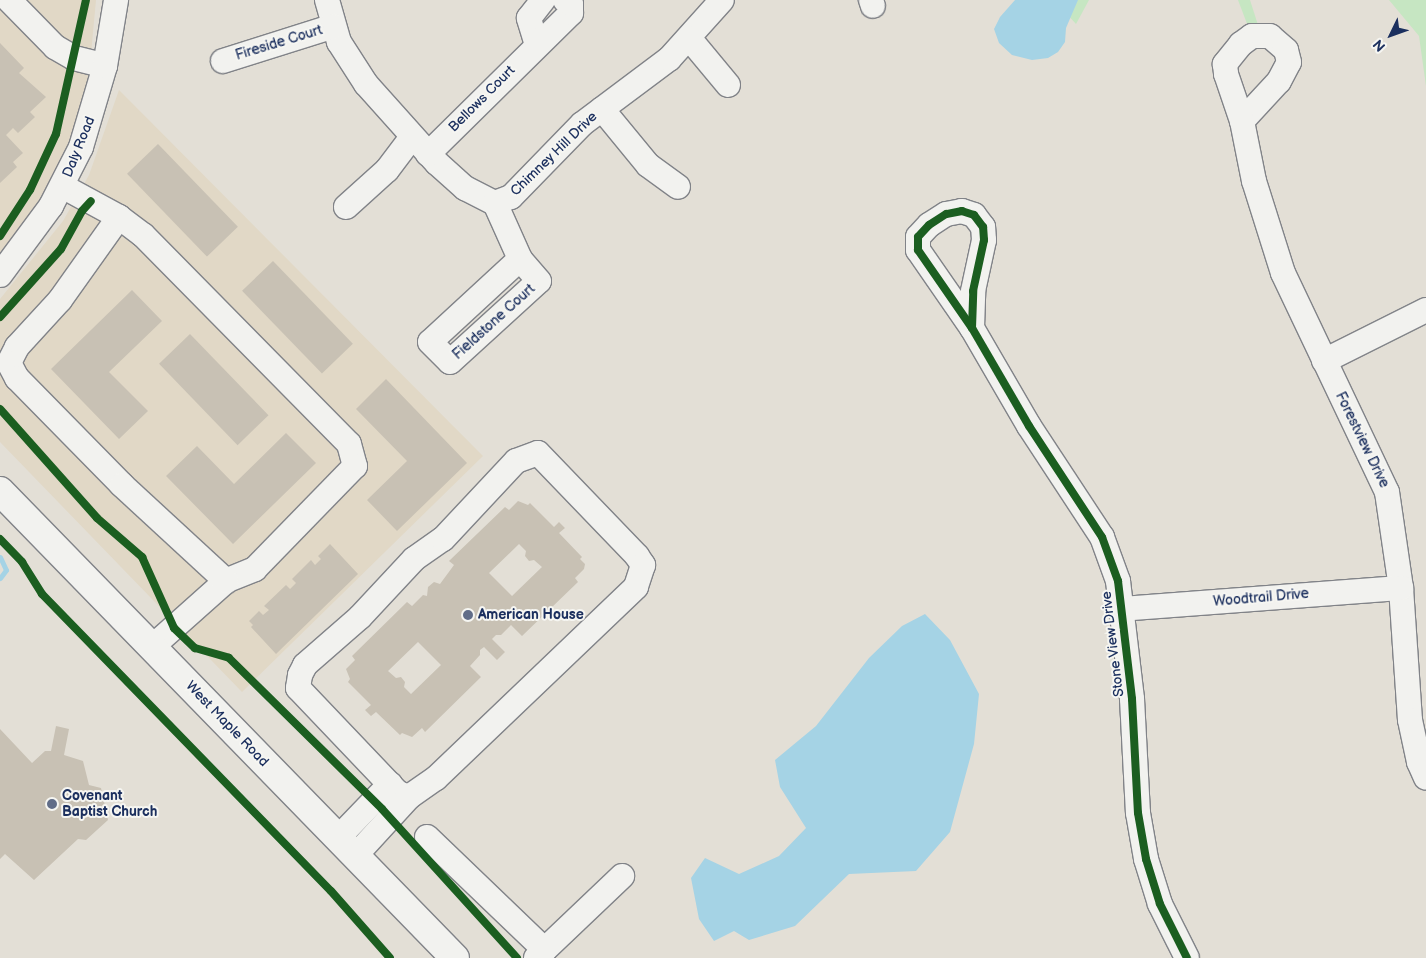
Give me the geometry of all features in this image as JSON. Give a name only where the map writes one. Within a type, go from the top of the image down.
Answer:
[{"type":"main road","name":"West Maple Road","points":[[0,491],[454,958]]},
{"type":"street","points":[[10,0],[55,47],[74,58],[105,66]]},
{"type":"street","name":"Daly Road","points":[[0,275],[31,236],[62,186],[94,111],[105,66],[116,0]]},
{"type":"street","name":"Chimney Hill Drive","points":[[327,0],[339,42],[366,84],[420,145],[465,188],[495,203],[511,197],[582,124],[668,59],[722,0]]},
{"type":"street","points":[[537,45],[529,18],[543,0]]},
{"type":"street","name":"Bellows Court","points":[[346,208],[387,170],[420,145],[537,45],[571,12],[571,4],[565,0]]},
{"type":"street","name":"Fireside Court","points":[[223,61],[334,26]]},
{"type":"street","points":[[689,38],[728,85]]},
{"type":"street","points":[[602,109],[648,165],[678,187]]},
{"type":"street","name":"Forestview Drive","points":[[1242,121],[1252,174],[1283,273],[1387,492],[1402,588],[1410,720],[1419,762],[1426,778]]},
{"type":"street","points":[[62,186],[119,217],[143,235],[350,444],[355,466],[255,570],[226,581],[152,648]]},
{"type":"street","name":"Fieldstone Court","points":[[495,203],[520,259],[540,281],[450,362],[430,342],[520,259]]},
{"type":"street","points":[[119,217],[60,300],[17,347],[9,363],[17,378],[122,485],[226,581]]},
{"type":"street","points":[[1324,361],[1426,310]]},
{"type":"street","name":"Stone View Drive","points":[[972,328],[1029,426],[1102,537],[1118,581],[1132,699],[1138,813],[1146,859],[1160,904],[1187,958]]},
{"type":"street","points":[[346,847],[400,790],[436,778],[636,587],[643,565],[637,556],[538,453],[516,461],[443,539],[414,559],[360,617],[305,665],[300,675],[298,688],[400,790]]},
{"type":"street","name":"Woodtrail Drive","points":[[1121,609],[1402,588]]},
{"type":"street","points":[[427,837],[541,954],[622,876]]},
{"type":"shaded area","points":[[0,0],[96,0],[87,97],[58,171],[18,237],[0,258]]},
{"type":"shaded area","points":[[119,90],[483,456],[242,692],[0,442],[0,299],[63,221],[89,175]]},
{"type":"green space","points":[[1054,0],[1089,0],[1076,24]]},
{"type":"green space","points":[[1238,0],[1250,0],[1258,25],[1249,29]]},
{"type":"green space","points":[[1389,0],[1426,0],[1426,86],[1419,36]]},
{"type":"water","points":[[1015,0],[1078,0],[1066,28],[1065,42],[1058,52],[1048,58],[1032,60],[1012,55],[999,43],[994,29],[1000,17]]},
{"type":"water","points":[[925,614],[950,640],[979,694],[974,744],[950,832],[916,871],[849,874],[795,926],[749,940],[734,931],[714,941],[699,919],[691,878],[705,858],[739,874],[779,856],[806,828],[780,787],[775,760],[816,726],[869,658],[902,626]]},
{"type":"building","points":[[0,43],[24,68],[19,73],[46,97],[30,112],[35,117],[18,133],[13,128],[6,135],[23,153],[13,162],[17,167],[0,183]]},
{"type":"building","points":[[158,144],[238,227],[207,257],[127,174]]},
{"type":"building","points":[[273,261],[353,344],[322,374],[242,291]]},
{"type":"building","points":[[132,290],[162,321],[109,372],[148,411],[119,439],[51,369]]},
{"type":"building","points":[[190,334],[268,415],[238,445],[159,364]]},
{"type":"building","points":[[386,379],[467,463],[397,531],[367,500],[407,461],[356,409]]},
{"type":"building","points":[[286,433],[316,463],[233,544],[166,476],[197,446],[234,484]]},
{"type":"building","name":"American House","points":[[518,501],[528,505],[530,503],[554,527],[559,522],[565,528],[559,533],[582,557],[580,559],[585,564],[584,569],[575,578],[578,582],[522,636],[511,625],[501,635],[496,635],[492,639],[505,652],[497,660],[484,647],[480,650],[480,655],[470,666],[481,677],[425,732],[422,728],[412,737],[402,733],[400,735],[376,712],[371,716],[365,710],[371,705],[348,682],[350,679],[346,669],[355,660],[352,656],[407,602],[412,606],[423,595],[427,596],[428,587],[434,582],[440,584],[454,565],[449,561],[505,507],[509,510]],"holes":[[[519,544],[526,551],[525,556],[529,561],[534,560],[542,567],[512,596],[489,573]],[[418,642],[441,665],[411,694],[404,687],[405,682],[401,677],[396,678],[388,671]]]},
{"type":"building","points":[[330,544],[358,574],[276,654],[251,627],[253,625],[249,621],[259,611],[263,615],[269,610],[264,606],[286,585],[290,589],[296,583],[292,579],[311,560],[315,565],[321,559],[318,556]]},
{"type":"building","name":"Covenant Baptist Church","points":[[56,726],[69,729],[64,755],[83,761],[89,785],[101,788],[108,820],[86,840],[78,839],[34,880],[5,854],[0,859],[0,729],[32,763],[45,751],[51,751]]},
{"type":"waterway","points":[[0,557],[6,570],[0,578]]},
{"type":"cycle path","points":[[0,236],[30,190],[56,134],[86,0]]},
{"type":"cycle path","points":[[0,317],[61,249],[82,211],[91,201]]},
{"type":"cycle path","points":[[972,328],[973,291],[984,240],[983,227],[974,215],[962,211],[946,214],[929,225],[918,237],[918,250],[972,328],[1029,426],[1102,537],[1118,581],[1132,699],[1138,813],[1146,859],[1160,904],[1187,958]]},
{"type":"cycle path","points":[[0,409],[97,518],[142,557],[174,628],[195,648],[229,658],[382,809],[517,958]]},
{"type":"cycle path","points":[[0,539],[22,562],[42,594],[331,891],[390,958]]},
{"type":"place","name":"American House","points":[[468,615]]},
{"type":"place","name":"Covenant Baptist Church","points":[[52,804]]}]
